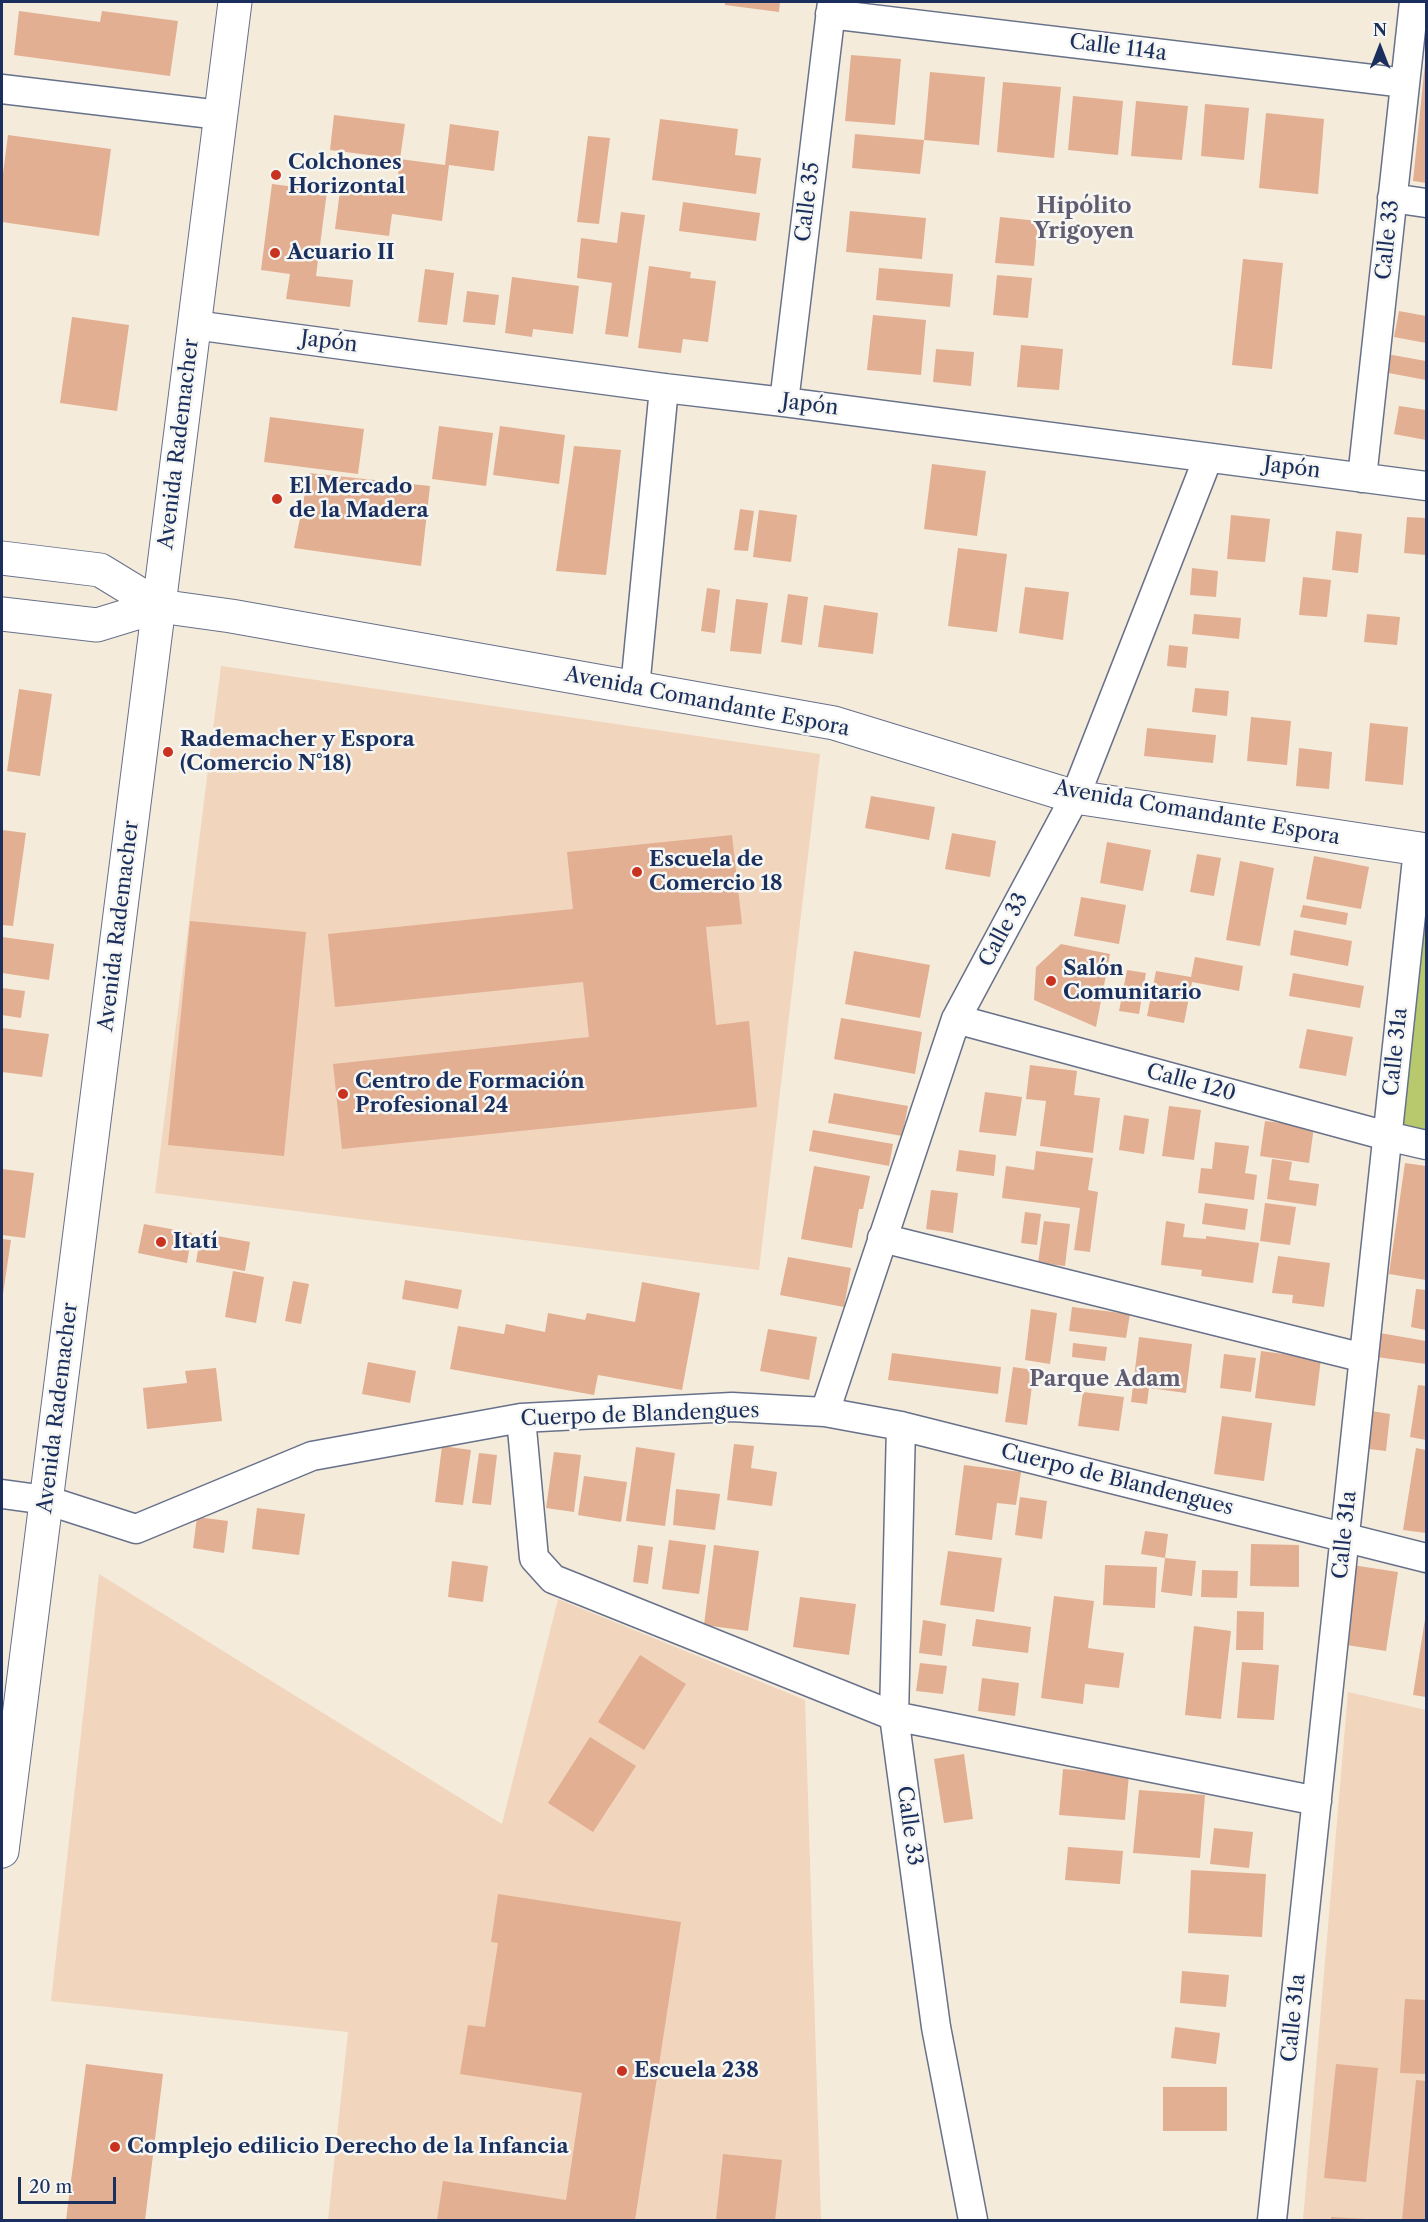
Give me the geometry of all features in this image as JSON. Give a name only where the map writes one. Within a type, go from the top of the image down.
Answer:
[{"type":"main road","name":"Avenida Rademacher","points":[[2,1851],[235,2]]},
{"type":"main road","name":"Avenida Comandante Espora","points":[[2,558],[100,570],[159,606],[242,618],[834,723],[1075,797],[1422,850]]},
{"type":"main road","name":"Avenida Comandante Espora","points":[[2,614],[97,625],[159,606]]},
{"type":"street","name":"Calle 33","points":[[1362,477],[1414,2]]},
{"type":"street","name":"Calle 114a","points":[[831,8],[1405,82]]},
{"type":"street","name":"Calle 35","points":[[784,402],[831,8]]},
{"type":"street","points":[[2,89],[220,115]]},
{"type":"street","points":[[1392,198],[1426,203]]},
{"type":"street","name":"Japón","points":[[194,325],[1426,486]]},
{"type":"street","points":[[635,688],[664,388]]},
{"type":"street","name":"Calle 33","points":[[825,1413],[956,1019],[1075,797],[1208,458]]},
{"type":"street","name":"Calle 31a","points":[[1272,2220],[1387,1136],[1422,850]]},
{"type":"street","name":"Calle 120","points":[[956,1019],[1387,1136],[1426,1144]]},
{"type":"street","points":[[882,1238],[1364,1358]]},
{"type":"street","name":"Cuerpo de Blandengues","points":[[2,1494],[46,1500],[136,1528],[312,1456],[521,1418],[732,1407],[825,1413],[901,1426],[1426,1558]]},
{"type":"street","points":[[521,1418],[534,1558],[553,1579],[894,1716],[1317,1801]]},
{"type":"street","name":"Calle 33","points":[[901,1426],[894,1716],[936,2027],[973,2220]]},
{"type":"shaded area","points":[[221,666],[820,754],[759,1270],[155,1193]]},
{"type":"shaded area","points":[[99,1574],[502,1824],[558,1599],[805,1700],[821,2220],[328,2220],[348,2032],[51,2001]]},
{"type":"shaded area","points":[[1348,1692],[1426,1710],[1426,2220],[1303,2220]]},
{"type":"green space","points":[[1426,862],[1426,1133],[1398,1127]]},
{"type":"building","points":[[725,2],[780,2],[779,12],[725,5]]},
{"type":"building","points":[[19,11],[100,22],[102,11],[178,21],[170,76],[14,55]]},
{"type":"building","points":[[851,55],[901,59],[895,125],[845,121]]},
{"type":"building","points":[[1426,63],[1426,183],[1413,181]]},
{"type":"building","points":[[930,72],[985,77],[979,145],[924,140]]},
{"type":"building","points":[[1003,82],[1061,87],[1054,158],[997,152]]},
{"type":"building","points":[[1073,96],[1123,101],[1118,155],[1068,150]]},
{"type":"building","points":[[1136,101],[1188,106],[1182,160],[1131,156]]},
{"type":"building","points":[[1205,104],[1249,108],[1244,160],[1201,156]]},
{"type":"building","points":[[1266,113],[1324,119],[1318,194],[1259,188]]},
{"type":"building","points":[[334,115],[405,124],[400,159],[330,150]]},
{"type":"building","points":[[660,119],[738,129],[735,155],[761,158],[756,194],[652,180]]},
{"type":"building","points":[[450,124],[499,131],[494,171],[449,165],[442,221],[392,214],[389,236],[335,229],[341,183],[396,191],[400,159],[445,165]]},
{"type":"building","points":[[855,134],[924,140],[920,174],[852,168]]},
{"type":"building","points":[[8,135],[111,149],[99,236],[2,222],[2,181]]},
{"type":"building","points":[[588,136],[610,138],[599,224],[577,222]]},
{"type":"building","points":[[272,184],[327,191],[316,276],[353,280],[350,307],[286,299],[290,274],[261,270]]},
{"type":"building","points":[[683,202],[760,213],[756,241],[679,231]]},
{"type":"building","points":[[850,211],[926,218],[922,259],[846,252]]},
{"type":"building","points":[[621,212],[645,215],[628,337],[605,334],[612,283],[577,278],[581,238],[617,243]]},
{"type":"building","points":[[1000,217],[1038,221],[1034,266],[995,263]]},
{"type":"building","points":[[1243,259],[1283,263],[1272,369],[1232,365]]},
{"type":"building","points":[[649,266],[691,272],[690,278],[716,281],[708,342],[683,339],[681,353],[638,348]]},
{"type":"building","points":[[879,268],[953,274],[950,307],[876,300]]},
{"type":"building","points":[[425,269],[454,273],[447,325],[418,322]]},
{"type":"building","points":[[997,275],[1032,278],[1028,318],[993,315]]},
{"type":"building","points":[[512,277],[579,286],[573,334],[533,329],[532,337],[505,333]]},
{"type":"building","points":[[467,291],[499,295],[495,325],[463,322]]},
{"type":"building","points":[[1399,311],[1426,316],[1426,343],[1394,337]]},
{"type":"building","points":[[873,315],[926,320],[921,375],[867,370]]},
{"type":"building","points":[[72,317],[129,325],[117,411],[60,403]]},
{"type":"building","points":[[1021,345],[1063,349],[1059,390],[1017,387]]},
{"type":"building","points":[[936,349],[974,352],[971,386],[933,382]]},
{"type":"building","points":[[1381,353],[1426,361],[1426,380],[1378,371]]},
{"type":"building","points":[[1399,406],[1426,410],[1426,440],[1394,434]]},
{"type":"building","points":[[270,417],[364,429],[358,474],[264,462]]},
{"type":"building","points":[[439,426],[493,433],[486,486],[432,479]]},
{"type":"building","points":[[500,426],[565,435],[559,484],[493,475]]},
{"type":"building","points":[[574,446],[621,450],[606,575],[556,571]]},
{"type":"building","points":[[932,464],[986,471],[977,536],[924,529]]},
{"type":"building","points":[[309,473],[430,486],[421,566],[294,548]]},
{"type":"building","points":[[740,509],[754,511],[748,551],[734,550]]},
{"type":"building","points":[[759,510],[797,515],[791,562],[753,557]]},
{"type":"building","points":[[1231,515],[1270,519],[1265,562],[1227,559]]},
{"type":"building","points":[[1407,517],[1426,518],[1426,555],[1404,553]]},
{"type":"building","points":[[1336,531],[1362,534],[1358,573],[1332,570]]},
{"type":"building","points":[[958,548],[1007,554],[997,632],[948,626]]},
{"type":"building","points":[[1192,568],[1218,571],[1216,597],[1190,595]]},
{"type":"building","points":[[1303,577],[1331,580],[1327,617],[1299,615]]},
{"type":"building","points":[[1025,587],[1069,592],[1063,640],[1019,633]]},
{"type":"building","points":[[707,588],[720,590],[715,633],[701,631]]},
{"type":"building","points":[[788,594],[808,597],[802,645],[781,642]]},
{"type":"building","points":[[736,599],[768,603],[761,654],[730,651]]},
{"type":"building","points":[[824,605],[878,613],[873,654],[818,647]]},
{"type":"building","points":[[1194,614],[1241,618],[1239,639],[1192,634]]},
{"type":"building","points":[[1367,614],[1400,617],[1397,645],[1364,642]]},
{"type":"building","points":[[1169,645],[1188,647],[1186,668],[1167,666]]},
{"type":"building","points":[[1195,688],[1229,691],[1227,716],[1192,712]]},
{"type":"building","points":[[19,689],[52,694],[40,776],[7,771]]},
{"type":"building","points":[[1251,717],[1291,721],[1287,765],[1247,761]]},
{"type":"building","points":[[1370,723],[1408,727],[1403,785],[1365,781]]},
{"type":"building","points":[[1147,728],[1216,735],[1213,763],[1144,756]]},
{"type":"building","points":[[1299,748],[1332,752],[1329,789],[1296,786]]},
{"type":"building","points":[[871,796],[935,807],[929,840],[865,828]]},
{"type":"building","points":[[2,830],[26,833],[13,926],[2,925]]},
{"type":"building","points":[[952,833],[996,841],[990,877],[945,869]]},
{"type":"building","points":[[732,835],[742,924],[706,927],[716,1025],[749,1021],[757,1107],[342,1149],[333,1064],[589,1037],[583,982],[335,1007],[328,934],[573,909],[567,852]]},
{"type":"building","points":[[1107,842],[1151,850],[1143,891],[1100,883]]},
{"type":"building","points":[[1197,854],[1221,858],[1214,896],[1190,892]]},
{"type":"building","points":[[1314,856],[1369,867],[1361,909],[1306,899]]},
{"type":"building","points":[[1240,861],[1274,868],[1260,946],[1226,940]]},
{"type":"building","points":[[1081,897],[1126,905],[1119,944],[1074,936]]},
{"type":"building","points":[[1303,905],[1348,913],[1346,925],[1300,917]]},
{"type":"building","points":[[190,921],[306,932],[284,1156],[168,1145]]},
{"type":"building","points":[[1294,930],[1352,941],[1348,966],[1290,955]]},
{"type":"building","points":[[2,937],[54,944],[49,980],[2,973]]},
{"type":"building","points":[[1061,944],[1110,954],[1096,1027],[1034,1000],[1036,967]]},
{"type":"building","points":[[854,951],[930,965],[920,1018],[845,1004]]},
{"type":"building","points":[[1195,957],[1243,966],[1239,991],[1192,982],[1184,1023],[1147,1016],[1156,971],[1191,977]]},
{"type":"building","points":[[1127,970],[1146,973],[1139,1014],[1119,1011]]},
{"type":"building","points":[[1293,973],[1364,986],[1360,1008],[1289,996]]},
{"type":"building","points":[[2,988],[25,991],[21,1018],[2,1015]]},
{"type":"building","points":[[841,1018],[922,1032],[915,1074],[834,1059]]},
{"type":"building","points":[[2,1028],[49,1034],[42,1077],[2,1072]]},
{"type":"building","points":[[1307,1029],[1353,1037],[1346,1076],[1299,1068]]},
{"type":"building","points":[[1030,1065],[1077,1071],[1074,1095],[1100,1098],[1093,1153],[1040,1146],[1046,1101],[1026,1099]]},
{"type":"building","points":[[985,1092],[1022,1097],[1016,1136],[979,1132]]},
{"type":"building","points":[[834,1093],[908,1106],[902,1136],[828,1123]]},
{"type":"building","points":[[1169,1106],[1201,1110],[1194,1160],[1162,1156]]},
{"type":"building","points":[[1124,1115],[1149,1119],[1144,1154],[1119,1150]]},
{"type":"building","points":[[1265,1121],[1314,1127],[1309,1163],[1260,1156]]},
{"type":"building","points":[[813,1130],[893,1144],[889,1166],[809,1151]]},
{"type":"building","points":[[1215,1142],[1249,1146],[1245,1173],[1257,1175],[1254,1200],[1198,1193],[1201,1168],[1212,1169]]},
{"type":"building","points":[[959,1150],[996,1155],[994,1176],[956,1171]]},
{"type":"building","points":[[1036,1151],[1093,1158],[1088,1190],[1098,1192],[1090,1252],[1074,1250],[1080,1208],[1002,1198],[1006,1166],[1034,1170]]},
{"type":"building","points":[[1272,1159],[1292,1162],[1289,1180],[1319,1184],[1316,1206],[1267,1199]]},
{"type":"building","points":[[1405,1163],[1426,1166],[1426,1280],[1389,1274]]},
{"type":"building","points":[[814,1166],[870,1176],[863,1209],[859,1209],[852,1248],[801,1239]]},
{"type":"building","points":[[2,1169],[34,1173],[25,1238],[2,1235]]},
{"type":"building","points":[[931,1190],[958,1193],[953,1233],[926,1229]]},
{"type":"building","points":[[1205,1203],[1248,1209],[1245,1230],[1202,1224]]},
{"type":"building","points":[[1265,1203],[1296,1207],[1290,1245],[1260,1241]]},
{"type":"building","points":[[1025,1212],[1041,1214],[1037,1245],[1021,1243]]},
{"type":"building","points":[[1044,1221],[1070,1224],[1065,1266],[1038,1263]]},
{"type":"building","points":[[1166,1221],[1185,1224],[1183,1237],[1206,1239],[1206,1236],[1259,1243],[1253,1283],[1201,1276],[1202,1270],[1161,1265]]},
{"type":"building","points":[[144,1224],[192,1233],[187,1263],[138,1253]]},
{"type":"building","points":[[201,1233],[250,1242],[245,1271],[196,1262]]},
{"type":"building","points":[[2,1239],[11,1240],[3,1294],[2,1294]]},
{"type":"building","points":[[1278,1256],[1330,1263],[1324,1307],[1292,1303],[1293,1295],[1272,1293]]},
{"type":"building","points":[[788,1257],[851,1268],[844,1307],[780,1295]]},
{"type":"building","points":[[233,1271],[264,1277],[256,1323],[225,1317]]},
{"type":"building","points":[[405,1280],[462,1290],[458,1309],[402,1299]]},
{"type":"building","points":[[293,1281],[309,1284],[301,1324],[285,1321]]},
{"type":"building","points":[[642,1282],[700,1293],[682,1390],[598,1375],[594,1395],[450,1369],[458,1326],[504,1334],[506,1324],[545,1332],[548,1313],[585,1320],[587,1313],[635,1322]]},
{"type":"building","points":[[1416,1289],[1426,1290],[1426,1330],[1411,1327]]},
{"type":"building","points":[[1072,1307],[1130,1314],[1126,1338],[1069,1331]]},
{"type":"building","points":[[1031,1309],[1057,1313],[1050,1364],[1025,1360]]},
{"type":"building","points":[[768,1329],[817,1337],[809,1380],[760,1371]]},
{"type":"building","points":[[1380,1333],[1426,1341],[1426,1364],[1377,1357]]},
{"type":"building","points":[[1139,1337],[1192,1344],[1186,1393],[1149,1388],[1147,1404],[1131,1402]]},
{"type":"building","points":[[1073,1343],[1107,1347],[1105,1361],[1072,1357]]},
{"type":"building","points":[[1261,1351],[1321,1359],[1315,1406],[1255,1398]]},
{"type":"building","points":[[892,1353],[1001,1367],[998,1394],[888,1380]]},
{"type":"building","points":[[1224,1354],[1256,1358],[1251,1392],[1220,1388]]},
{"type":"building","points":[[368,1362],[416,1371],[410,1403],[362,1394]]},
{"type":"building","points":[[1013,1367],[1034,1370],[1027,1425],[1005,1422]]},
{"type":"building","points":[[216,1368],[222,1421],[147,1429],[143,1388],[187,1383],[185,1371]]},
{"type":"building","points":[[1418,1385],[1426,1386],[1426,1440],[1410,1437]]},
{"type":"building","points":[[1083,1392],[1124,1397],[1119,1431],[1078,1426]]},
{"type":"building","points":[[1365,1410],[1390,1414],[1386,1451],[1360,1448]]},
{"type":"building","points":[[1222,1416],[1272,1423],[1264,1481],[1214,1474]]},
{"type":"building","points":[[734,1444],[754,1446],[751,1468],[777,1472],[772,1506],[727,1500]]},
{"type":"building","points":[[442,1446],[471,1450],[463,1505],[435,1502]]},
{"type":"building","points":[[636,1447],[675,1453],[665,1526],[626,1521]]},
{"type":"building","points":[[1416,1448],[1426,1450],[1426,1533],[1403,1530]]},
{"type":"building","points":[[554,1452],[581,1455],[574,1512],[546,1508]]},
{"type":"building","points":[[479,1453],[497,1455],[491,1505],[472,1503]]},
{"type":"building","points":[[964,1465],[1021,1472],[1016,1505],[997,1503],[992,1540],[955,1535]]},
{"type":"building","points":[[584,1476],[627,1482],[621,1522],[578,1515]]},
{"type":"building","points":[[676,1489],[720,1494],[715,1530],[673,1525]]},
{"type":"building","points":[[1020,1497],[1047,1501],[1042,1539],[1015,1535]]},
{"type":"building","points":[[257,1508],[305,1514],[299,1555],[252,1549]]},
{"type":"building","points":[[197,1517],[228,1521],[224,1553],[193,1548]]},
{"type":"building","points":[[1145,1531],[1168,1534],[1165,1558],[1141,1554]]},
{"type":"building","points":[[669,1540],[706,1545],[699,1594],[662,1589]]},
{"type":"building","points":[[1251,1544],[1299,1545],[1299,1587],[1250,1586]]},
{"type":"building","points":[[638,1545],[653,1547],[648,1584],[633,1582]]},
{"type":"building","points":[[714,1545],[759,1551],[748,1631],[704,1625]]},
{"type":"building","points":[[948,1551],[1002,1558],[994,1612],[940,1605]]},
{"type":"building","points":[[1165,1558],[1196,1561],[1192,1596],[1161,1592]]},
{"type":"building","points":[[452,1561],[488,1566],[483,1602],[448,1597]]},
{"type":"building","points":[[1105,1565],[1157,1567],[1155,1608],[1103,1605]]},
{"type":"building","points":[[1352,1565],[1398,1572],[1386,1651],[1340,1644]]},
{"type":"building","points":[[1202,1570],[1238,1571],[1237,1598],[1201,1597]]},
{"type":"building","points":[[1054,1596],[1094,1601],[1088,1648],[1124,1653],[1119,1688],[1085,1684],[1083,1704],[1041,1698]]},
{"type":"building","points":[[800,1597],[856,1604],[849,1655],[793,1647]]},
{"type":"building","points":[[1237,1611],[1264,1612],[1263,1650],[1236,1650]]},
{"type":"building","points":[[976,1619],[1031,1627],[1028,1653],[972,1646]]},
{"type":"building","points":[[1426,1619],[1426,1697],[1413,1695]]},
{"type":"building","points":[[923,1620],[946,1624],[942,1656],[919,1653]]},
{"type":"building","points":[[1194,1626],[1231,1631],[1221,1719],[1185,1715]]},
{"type":"building","points":[[640,1655],[686,1684],[644,1750],[598,1722]]},
{"type":"building","points":[[1242,1662],[1279,1665],[1274,1720],[1237,1718]]},
{"type":"building","points":[[920,1663],[947,1666],[943,1694],[916,1691]]},
{"type":"building","points":[[982,1678],[1019,1683],[1015,1716],[978,1711]]},
{"type":"building","points":[[590,1737],[636,1766],[593,1832],[548,1803]]},
{"type":"building","points":[[964,1754],[973,1819],[944,1823],[934,1759]]},
{"type":"building","points":[[1063,1769],[1129,1774],[1125,1820],[1059,1815]]},
{"type":"building","points":[[1139,1790],[1205,1795],[1200,1858],[1133,1853]]},
{"type":"building","points":[[1214,1828],[1253,1832],[1249,1868],[1210,1864]]},
{"type":"building","points":[[1068,1847],[1123,1851],[1120,1884],[1065,1880]]},
{"type":"building","points":[[1191,1870],[1266,1874],[1262,1937],[1188,1933]]},
{"type":"building","points":[[498,1894],[681,1922],[635,2220],[437,2220],[443,2181],[566,2200],[582,2093],[460,2074],[468,2025],[485,2027],[498,1943],[491,1942]]},
{"type":"building","points":[[1182,1971],[1229,1975],[1226,2007],[1180,2003]]},
{"type":"building","points":[[1405,1999],[1426,2000],[1426,2074],[1400,2073]]},
{"type":"building","points":[[1175,2027],[1220,2033],[1216,2064],[1171,2058]]},
{"type":"building","name":"Complejo edilicio Derecho de la Infancia","points":[[86,2064],[163,2074],[145,2220],[66,2220]]},
{"type":"building","points":[[1336,2064],[1378,2068],[1366,2182],[1324,2178]]},
{"type":"building","points":[[1416,2080],[1426,2081],[1426,2220],[1402,2220]]},
{"type":"building","points":[[1163,2087],[1227,2087],[1227,2131],[1163,2131]]},
{"type":"building","points":[[723,2154],[782,2160],[775,2220],[716,2220]]},
{"type":"building","points":[[1331,2217],[1365,2219],[1365,2220],[1331,2220]]},
{"type":"place","name":"Colchones Horizontal","points":[[276,175]]},
{"type":"place","name":"Acuario II","points":[[275,253]]},
{"type":"place","name":"El Mercado de la Madera","points":[[277,499]]},
{"type":"place","name":"Rademacher y Espora (Comercio N°18)","points":[[168,752]]},
{"type":"place","name":"Escuela de Comercio 18","points":[[637,872]]},
{"type":"place","name":"Salón Comunitario","points":[[1051,981]]},
{"type":"place","name":"Centro de Formación Profesional 24","points":[[343,1094]]},
{"type":"place","name":"Itatí","points":[[161,1242]]},
{"type":"place","name":"Escuela 238","points":[[622,2071]]},
{"type":"place","name":"Complejo edilicio Derecho de la Infancia","points":[[115,2147]]},
{"type":"district","name":"Hipólito Yrigoyen","points":[[1084,220]]},
{"type":"district","name":"Parque Adam","points":[[1105,1380]]}]
